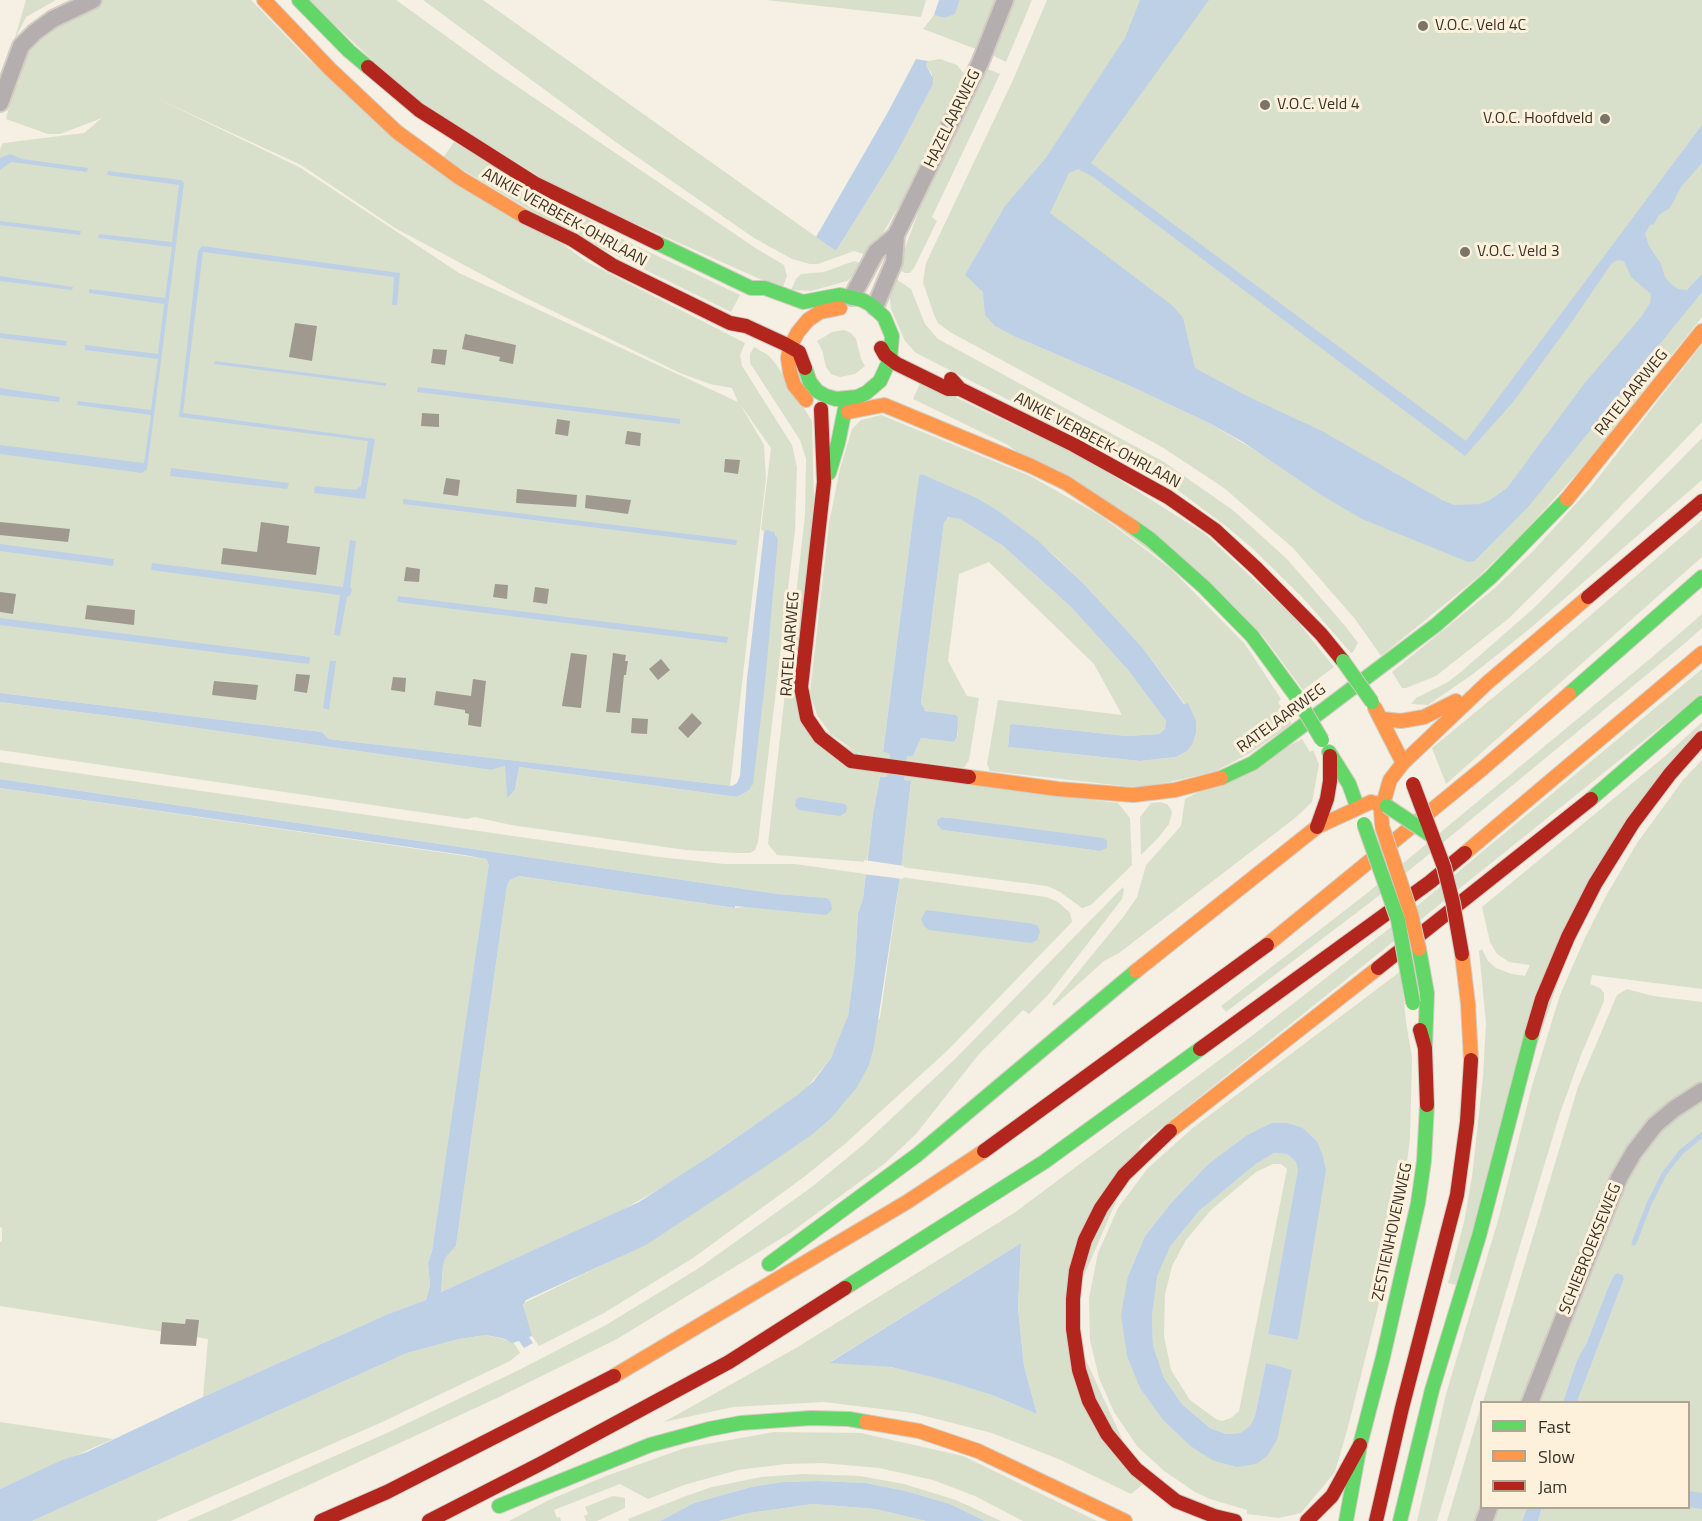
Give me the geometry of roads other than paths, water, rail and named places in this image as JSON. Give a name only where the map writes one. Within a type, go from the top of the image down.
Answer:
[{"type":"main road","name":"ANKIE VERBEEK-OHRLAAN","points":[[264,0],[330,69],[397,132],[460,178],[515,213],[573,240],[612,266],[730,323],[741,335],[789,353]]},
{"type":"main road","name":"ANKIE VERBEEK-OHRLAAN","points":[[299,0],[349,51],[418,110],[478,149],[534,183],[751,288],[761,299],[776,308]]},
{"type":"main road","name":"ANKIE VERBEEK-OHRLAAN","points":[[751,288],[765,288],[803,302],[840,295],[862,313]]},
{"type":"main road","points":[[845,406],[873,388],[884,373],[891,353],[889,327],[884,317],[829,309],[808,320],[798,332],[789,353],[794,385],[802,396],[821,409],[884,405],[1031,465],[1066,483],[1150,539],[1204,587],[1252,636],[1296,696],[1330,756],[1349,784],[1357,806]]},
{"type":"main road","points":[[862,313],[882,350],[891,353]]},
{"type":"main road","points":[[792,315],[808,320]]},
{"type":"main road","name":"RATELAARWEG","points":[[821,409],[824,482],[801,687],[802,704],[807,718],[820,736],[837,752],[851,760],[1058,789],[1133,795],[1176,790],[1214,780],[1253,763],[1436,624],[1516,553],[1583,480],[1702,331]]},
{"type":"main road","points":[[789,353],[798,352],[806,374],[817,391],[836,399],[845,406]]},
{"type":"main road","name":"ANKIE VERBEEK-OHRLAAN","points":[[891,353],[952,379],[960,389],[1074,445],[1168,497],[1215,531],[1306,618],[1343,661],[1382,719],[1413,784],[1444,867],[1451,894],[1463,959],[1471,1068],[1467,1122],[1457,1195],[1402,1408],[1376,1521]]},
{"type":"main road","points":[[873,388],[897,396],[930,412],[979,444]]},
{"type":"main road","name":"RATELAARWEG","points":[[824,482],[838,443],[845,406]]},
{"type":"main road","points":[[1425,1048],[1427,993],[1411,914],[1382,826],[1383,807],[1390,780],[1403,763],[1487,683],[1702,501]]},
{"type":"main road","points":[[321,1521],[397,1486],[627,1369],[907,1202],[1033,1117],[1248,961],[1482,769],[1702,577]]},
{"type":"main road","points":[[429,1521],[729,1362],[1044,1162],[1430,882],[1702,653]]},
{"type":"main road","points":[[1382,719],[1401,721],[1424,717],[1487,683]]},
{"type":"main road","points":[[1235,1521],[1214,1516],[1176,1501],[1161,1490],[1136,1469],[1107,1434],[1089,1401],[1079,1370],[1073,1329],[1073,1299],[1076,1271],[1085,1240],[1101,1208],[1124,1175],[1160,1139],[1524,854],[1702,703]]},
{"type":"main road","points":[[1400,1521],[1432,1390],[1479,1236],[1519,1077],[1542,999],[1568,937],[1595,884],[1633,823],[1670,774],[1702,738]]},
{"type":"main road","points":[[1317,826],[1327,799],[1330,756]]},
{"type":"main road","points":[[627,1369],[917,1155],[1150,959],[1317,826],[1357,806],[1371,802],[1432,836]]},
{"type":"main road","name":"ZESTIENHOVENWEG","points":[[1346,1521],[1360,1445],[1383,1357],[1418,1203],[1427,1116],[1425,1048],[1413,1003],[1398,920],[1357,806]]},
{"type":"main road","points":[[485,1512],[660,1442],[741,1423],[811,1418],[849,1419],[888,1425],[940,1438],[978,1451],[1125,1521]]},
{"type":"main road","points":[[1306,1521],[1317,1513],[1332,1496],[1360,1445]]},
{"type":"street","points":[[0,103],[21,46],[34,32],[53,19],[93,0]]},
{"type":"street","name":"HAZELAARWEG","points":[[862,313],[894,262],[896,235],[980,63],[1005,0]]},
{"type":"street","name":"HAZELAARWEG","points":[[862,313],[876,252],[896,235]]},
{"type":"street","name":"SCHIEBROEKSEWEG","points":[[1530,1401],[1619,1178],[1655,1125],[1674,1109],[1702,1091]]},
{"type":"water","points":[[939,0],[960,0],[955,14],[945,18],[934,15]]},
{"type":"water","points":[[1140,0],[1209,0],[1091,163],[1466,441],[1702,125],[1702,163],[1681,187],[1670,208],[1659,215],[1645,234],[1649,246],[1661,264],[1665,277],[1671,284],[1678,289],[1687,290],[1702,274],[1702,292],[1529,506],[1475,561],[1468,562],[1362,519],[1321,495],[1243,442],[1209,423],[995,326],[985,315],[983,292],[965,275],[1005,206],[1045,159],[1125,38]],"holes":[[[1078,169],[1093,177],[1465,456],[1514,401],[1612,263],[1618,260],[1624,261],[1631,277],[1651,294],[1650,303],[1641,317],[1584,384],[1507,488],[1480,504],[1454,505],[1322,431],[1247,396],[1195,368],[1183,318],[1173,306],[1050,213],[1069,173]]]},
{"type":"water","points":[[916,59],[928,61],[926,65],[933,78],[933,84],[894,158],[836,251],[816,237]]},
{"type":"water","points":[[10,154],[22,159],[88,168],[87,172],[11,162],[0,170],[0,158]]},
{"type":"water","points":[[108,171],[181,180],[184,183],[147,469],[142,473],[0,454],[0,445],[144,463],[151,415],[77,405],[78,401],[151,410],[158,359],[85,350],[85,345],[158,354],[164,304],[89,293],[89,289],[165,298],[172,247],[98,238],[99,234],[172,242],[179,185],[107,175]]},
{"type":"water","points":[[0,221],[81,231],[80,235],[0,225]]},
{"type":"water","points":[[202,246],[400,273],[397,305],[392,305],[394,277],[203,252],[183,413],[375,439],[365,499],[314,493],[315,486],[355,490],[361,486],[368,441],[179,417],[198,251]]},
{"type":"water","points":[[0,276],[73,287],[72,290],[0,281]]},
{"type":"water","points":[[0,333],[67,341],[66,346],[0,338]]},
{"type":"water","points":[[215,361],[386,383],[386,386],[214,364]]},
{"type":"water","points":[[418,387],[680,419],[680,424],[417,392]]},
{"type":"water","points":[[0,388],[60,397],[59,402],[0,395]]},
{"type":"water","points":[[171,468],[289,483],[287,489],[170,476]]},
{"type":"water","points":[[922,474],[977,498],[997,510],[1037,540],[1083,583],[1142,647],[1184,704],[1188,703],[1196,721],[1196,732],[1192,745],[1187,751],[1176,757],[1140,761],[1008,747],[1010,725],[1013,724],[1127,736],[1159,734],[1165,729],[1166,721],[1128,670],[1071,607],[1003,546],[960,519],[948,517],[944,523],[921,703],[925,711],[956,715],[958,718],[957,737],[954,742],[921,738],[913,756],[907,756],[904,780],[911,781],[900,877],[874,1046],[869,1065],[857,1087],[832,1117],[813,1134],[646,1245],[526,1300],[523,1305],[532,1336],[529,1337],[533,1343],[524,1348],[519,1341],[512,1343],[486,1335],[459,1339],[407,1353],[32,1521],[0,1521],[0,1489],[62,1460],[87,1452],[388,1314],[426,1300],[430,1285],[428,1263],[432,1251],[489,865],[486,859],[464,855],[0,788],[0,779],[778,894],[827,898],[831,902],[832,910],[826,915],[735,906],[735,908],[519,876],[510,880],[507,886],[456,1246],[446,1257],[443,1265],[441,1292],[639,1202],[796,1096],[813,1082],[831,1058],[848,1016],[855,964],[858,913],[863,899],[873,814],[880,777],[887,777],[890,754],[883,752],[919,476]]},
{"type":"water","points":[[403,499],[737,540],[736,545],[403,504]]},
{"type":"water","points":[[767,530],[774,532],[778,539],[765,683],[753,784],[748,791],[737,797],[519,767],[515,790],[507,798],[505,766],[491,770],[0,702],[0,693],[322,732],[329,739],[732,786],[737,783],[740,776],[747,679],[764,532]]},
{"type":"water","points":[[350,540],[356,541],[350,587],[352,590],[347,597],[340,636],[334,635],[340,595],[151,570],[152,563],[343,587]]},
{"type":"water","points":[[0,544],[114,559],[113,566],[0,551]]},
{"type":"water","points":[[398,596],[728,637],[727,643],[397,602]]},
{"type":"water","points":[[0,618],[310,657],[309,664],[0,625]]},
{"type":"water","points":[[330,661],[336,661],[329,710],[323,708]]},
{"type":"water","points":[[799,797],[845,804],[846,812],[840,816],[799,810],[795,806]]},
{"type":"water","points":[[942,817],[1103,838],[1107,841],[1107,848],[1100,851],[942,830],[937,825],[937,820]]},
{"type":"water","points":[[926,910],[1028,923],[1037,925],[1040,931],[1037,940],[1031,943],[929,930],[921,919]]},
{"type":"water","points":[[1271,1123],[1287,1123],[1303,1128],[1317,1141],[1326,1170],[1298,1340],[1268,1334],[1298,1170],[1296,1162],[1287,1154],[1274,1153],[1256,1164],[1199,1211],[1170,1247],[1157,1276],[1152,1316],[1153,1345],[1164,1378],[1182,1404],[1210,1428],[1226,1434],[1240,1433],[1250,1426],[1255,1416],[1266,1363],[1292,1370],[1277,1440],[1267,1456],[1256,1464],[1237,1467],[1214,1461],[1190,1446],[1164,1421],[1140,1388],[1127,1356],[1121,1315],[1128,1276],[1145,1236],[1171,1203],[1208,1164],[1247,1135]]},
{"type":"water","points":[[1021,1243],[1018,1308],[1024,1366],[1037,1414],[992,1395],[891,1367],[829,1363]]},
{"type":"water","points":[[1617,1273],[1623,1275],[1624,1279],[1577,1401],[1563,1401],[1577,1360],[1587,1342],[1614,1275]]},
{"type":"water","points":[[782,1482],[866,1483],[906,1491],[950,1504],[985,1521],[926,1521],[875,1509],[813,1504],[749,1513],[719,1521],[660,1521],[694,1503],[751,1487]]},
{"type":"water","points":[[1690,1491],[1702,1493],[1702,1509],[1690,1507]]},
{"type":"water","points":[[1527,1509],[1542,1509],[1538,1521],[1522,1521]]},
{"type":"waterway","points":[[1634,1243],[1664,1174],[1681,1152],[1702,1135]]},
{"type":"place","name":"V.O.C. Veld 4C","points":[[1423,26]]},
{"type":"place","name":"V.O.C. Veld 4","points":[[1265,105]]},
{"type":"place","name":"V.O.C. Hoofdveld","points":[[1605,119]]},
{"type":"place","name":"V.O.C. Veld 3","points":[[1465,252]]}]
